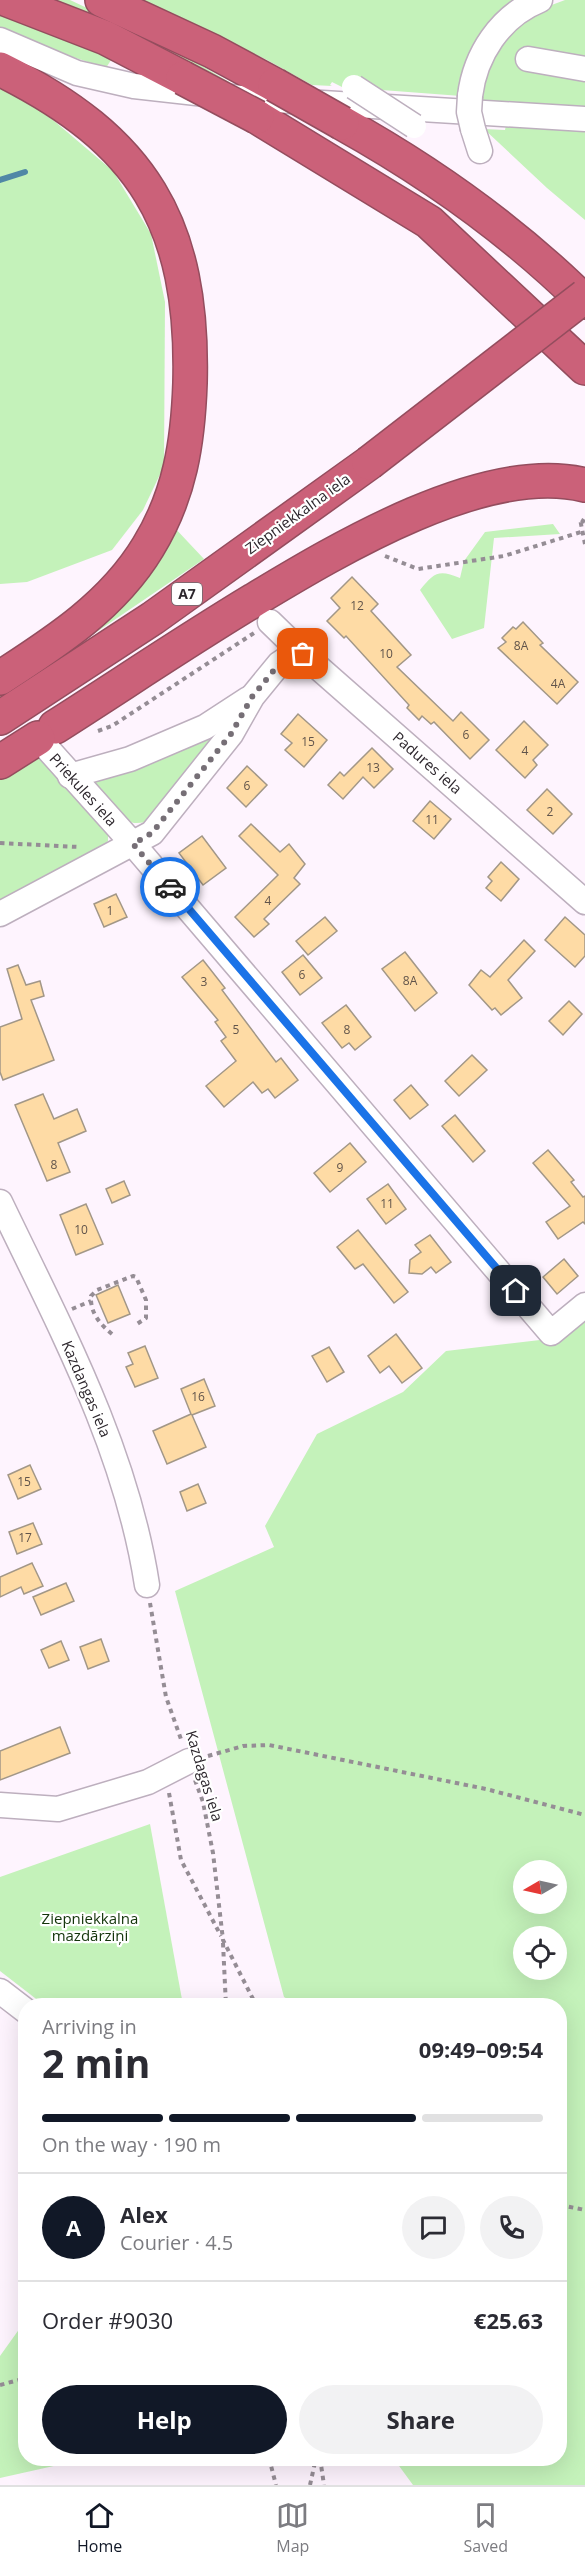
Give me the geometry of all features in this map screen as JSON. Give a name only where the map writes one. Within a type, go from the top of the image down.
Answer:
[{"type":"highway","points":[[8,0],[106,38],[257,117],[429,222],[585,368]]},
{"type":"highway","points":[[102,0],[202,46],[385,147],[474,209],[553,270],[585,302]]},
{"type":"highway","points":[[0,69],[75,112],[107,138],[136,173],[159,210],[175,249],[185,289],[191,342],[188,433],[182,468],[168,510],[148,547],[126,578],[70,632],[0,678]]},
{"type":"highway","name":"Ziepniekkalna iela","points":[[0,718],[153,618],[369,463],[585,296]]},
{"type":"highway","name":"A7","points":[[0,762],[204,629],[303,570],[417,513],[471,494],[532,481],[566,480],[585,485]]},
{"type":"street","points":[[477,140],[469,112],[470,96],[472,76],[484,47],[506,23],[540,0]]},
{"type":"street","points":[[0,40],[77,73],[134,86],[241,98],[585,119]]},
{"type":"street","points":[[528,59],[585,69]]},
{"type":"street","points":[[354,87],[414,126]]},
{"type":"street","name":"Padures iela","points":[[270,622],[303,654],[585,902]]},
{"type":"street","points":[[0,914],[152,833],[231,734],[252,697],[279,664],[291,656],[303,654]]},
{"type":"street","points":[[70,776],[130,759],[206,727],[252,697]]},
{"type":"street","name":"Priekules iela","points":[[46,733],[70,776],[127,847],[551,1333],[585,1305]]},
{"type":"street","name":"Kazdangas iela","points":[[0,1202],[98,1411],[140,1537],[147,1585]]},
{"type":"street","points":[[0,1805],[58,1809],[148,1782],[180,1766]]},
{"type":"street","points":[[0,1990],[18,2005]]},
{"type":"path","points":[[585,522],[580,519],[585,544]]},
{"type":"path","points":[[380,555],[418,569],[504,556],[581,532]]},
{"type":"path","points":[[0,843],[127,847]]},
{"type":"path","points":[[112,1334],[99,1323],[95,1316],[90,1303],[91,1296],[97,1290],[133,1276],[136,1277],[146,1300],[146,1318],[137,1324]]},
{"type":"path","name":"Kazdagas iela","points":[[147,1585],[180,1766],[203,1802],[211,1843],[223,1940],[252,1998]]},
{"type":"path","points":[[225,1998],[223,1940],[181,1860],[168,1798],[180,1766],[243,1746],[269,1746],[486,1789],[585,1815]]},
{"type":"path","points":[[567,2206],[585,2210]]},
{"type":"path","points":[[0,2385],[18,2380]]},
{"type":"path","points":[[270,2466],[276,2485]]},
{"type":"path","points":[[310,2485],[316,2466]]},
{"type":"path","points":[[320,2466],[324,2485]]},
{"type":"green space","points":[[0,0],[70,0],[168,46],[231,83],[137,74],[111,60],[106,68],[67,55],[0,27]]},
{"type":"green space","points":[[141,0],[521,0],[461,96],[342,87],[332,82],[330,85],[332,86],[312,85],[267,60]]},
{"type":"green space","points":[[565,0],[585,0],[585,61],[520,52],[517,67],[585,77],[585,107],[481,101],[487,61],[514,27],[549,6]]},
{"type":"green space","points":[[0,86],[33,103],[113,171],[151,234],[165,302],[164,466],[143,510],[112,550],[27,582],[0,584]]},
{"type":"green space","points":[[506,125],[585,131],[585,220],[484,129],[505,130]]},
{"type":"green space","points":[[553,524],[560,534],[494,538],[484,628],[452,639],[420,590],[425,584],[433,576],[441,573],[460,578],[464,561],[485,532]]},
{"type":"green space","points":[[172,525],[204,559],[70,650],[0,703],[0,688]]},
{"type":"green space","points":[[229,722],[152,821],[137,823],[128,821],[107,801],[91,778]]},
{"type":"green space","points":[[32,756],[47,762],[108,829],[108,841],[102,847],[0,902],[0,776]]},
{"type":"green space","points":[[585,1319],[585,2485],[413,2485],[399,2466],[567,2466],[567,1998],[284,1997],[175,1591],[274,1547],[265,1526],[317,1434],[403,1392],[446,1351],[540,1340],[577,1325]]},
{"type":"green space","name":"Ziepniekkalna mazdārziņi","points":[[150,1824],[182,1998],[35,1998],[0,1971],[0,1877]]},
{"type":"green space","points":[[18,2331],[18,2466],[54,2466],[0,2478],[0,2356]]},
{"type":"building","points":[[352,577],[378,604],[371,611],[411,655],[397,667],[453,721],[461,712],[489,740],[470,759],[434,722],[431,724],[422,716],[419,720],[407,708],[409,705],[346,636],[344,638],[327,621],[340,608],[331,598]]},
{"type":"building","points":[[523,622],[543,643],[540,645],[578,682],[557,704],[498,648],[506,642],[502,638],[513,627],[516,629]]},
{"type":"building","points":[[298,714],[327,740],[304,767],[285,750],[292,743],[281,734]]},
{"type":"building","points":[[524,721],[548,745],[533,760],[537,765],[525,778],[496,750]]},
{"type":"building","points":[[372,748],[393,769],[374,788],[363,777],[343,799],[328,785],[340,772],[344,776]]},
{"type":"building","points":[[247,766],[267,785],[246,807],[227,788]]},
{"type":"building","points":[[547,789],[572,814],[553,834],[527,810]]},
{"type":"building","points":[[430,801],[451,819],[434,839],[413,821]]},
{"type":"building","points":[[251,824],[280,852],[289,844],[305,864],[294,878],[300,884],[264,919],[269,924],[254,937],[235,917],[278,875],[239,836]]},
{"type":"building","points":[[202,836],[226,868],[203,885],[179,853]]},
{"type":"building","points":[[501,862],[519,879],[501,901],[486,888],[492,881],[488,877]]},
{"type":"building","points":[[116,894],[127,917],[104,927],[94,904]]},
{"type":"building","points":[[325,917],[337,931],[308,955],[296,941]]},
{"type":"building","points":[[565,917],[585,935],[585,956],[575,967],[545,940]]},
{"type":"building","points":[[524,940],[535,951],[508,980],[522,998],[501,1015],[495,1008],[492,1010],[469,985],[481,970],[490,977]]},
{"type":"building","points":[[405,952],[437,993],[415,1011],[382,969]]},
{"type":"building","points":[[303,955],[322,978],[300,995],[282,972]]},
{"type":"building","points":[[203,960],[225,988],[222,990],[276,1062],[281,1058],[298,1080],[275,1098],[268,1089],[262,1093],[253,1082],[224,1107],[206,1086],[236,1061],[221,1041],[226,1037],[215,1022],[218,1020],[182,977]]},
{"type":"building","points":[[18,965],[26,985],[40,981],[44,996],[31,1000],[54,1060],[3,1080],[0,1072],[0,1027],[22,1019],[7,969]]},
{"type":"building","points":[[569,1001],[582,1014],[563,1035],[549,1021]]},
{"type":"building","points":[[346,1005],[371,1037],[355,1050],[349,1043],[342,1048],[322,1023]]},
{"type":"building","points":[[472,1055],[487,1070],[459,1096],[445,1081]]},
{"type":"building","points":[[411,1085],[428,1105],[410,1119],[394,1100]]},
{"type":"building","points":[[43,1094],[54,1119],[77,1109],[86,1131],[58,1143],[70,1172],[47,1181],[15,1105]]},
{"type":"building","points":[[455,1115],[485,1151],[473,1162],[442,1126]]},
{"type":"building","points":[[350,1143],[366,1162],[330,1192],[314,1173]]},
{"type":"building","points":[[548,1150],[574,1180],[571,1182],[583,1197],[585,1196],[585,1224],[583,1222],[558,1239],[546,1222],[570,1206],[533,1163]]},
{"type":"building","points":[[124,1181],[130,1195],[112,1203],[106,1189]]},
{"type":"building","points":[[388,1184],[406,1209],[386,1224],[367,1199]]},
{"type":"building","points":[[86,1204],[103,1244],[76,1255],[60,1215]]},
{"type":"building","points":[[358,1230],[408,1292],[394,1303],[363,1264],[355,1269],[337,1247]]},
{"type":"building","points":[[430,1235],[451,1262],[436,1273],[431,1267],[422,1274],[409,1273],[410,1260],[421,1252],[415,1245]]},
{"type":"building","points":[[564,1259],[578,1276],[557,1294],[543,1277]]},
{"type":"building","points":[[118,1285],[130,1314],[108,1323],[96,1295]]},
{"type":"building","points":[[396,1334],[422,1368],[402,1383],[389,1366],[380,1373],[368,1356]]},
{"type":"building","points":[[145,1346],[158,1378],[135,1387],[126,1367],[133,1364],[128,1353]]},
{"type":"building","points":[[329,1347],[344,1372],[327,1382],[312,1356]]},
{"type":"building","points":[[204,1379],[215,1406],[192,1415],[206,1447],[167,1464],[153,1431],[191,1414],[181,1389]]},
{"type":"building","points":[[30,1465],[41,1489],[18,1499],[8,1475]]},
{"type":"building","points":[[198,1484],[206,1503],[187,1511],[180,1492]]},
{"type":"building","points":[[33,1523],[42,1544],[17,1554],[9,1532]]},
{"type":"building","points":[[32,1563],[43,1586],[24,1594],[21,1587],[0,1597],[0,1577]]},
{"type":"building","points":[[66,1583],[74,1601],[41,1615],[33,1597]]},
{"type":"building","points":[[101,1639],[109,1661],[88,1669],[80,1647]]},
{"type":"building","points":[[61,1641],[69,1660],[49,1668],[41,1650]]},
{"type":"building","points":[[60,1727],[70,1753],[0,1780],[0,1751]]},
{"type":"waterway","points":[[0,180],[25,172]]},
{"type":"way so far","points":[[170,887],[133,844],[152,833],[231,734],[252,697],[279,664],[291,656],[303,654]]},
{"type":"route","points":[[170,887],[516,1291]]}]
